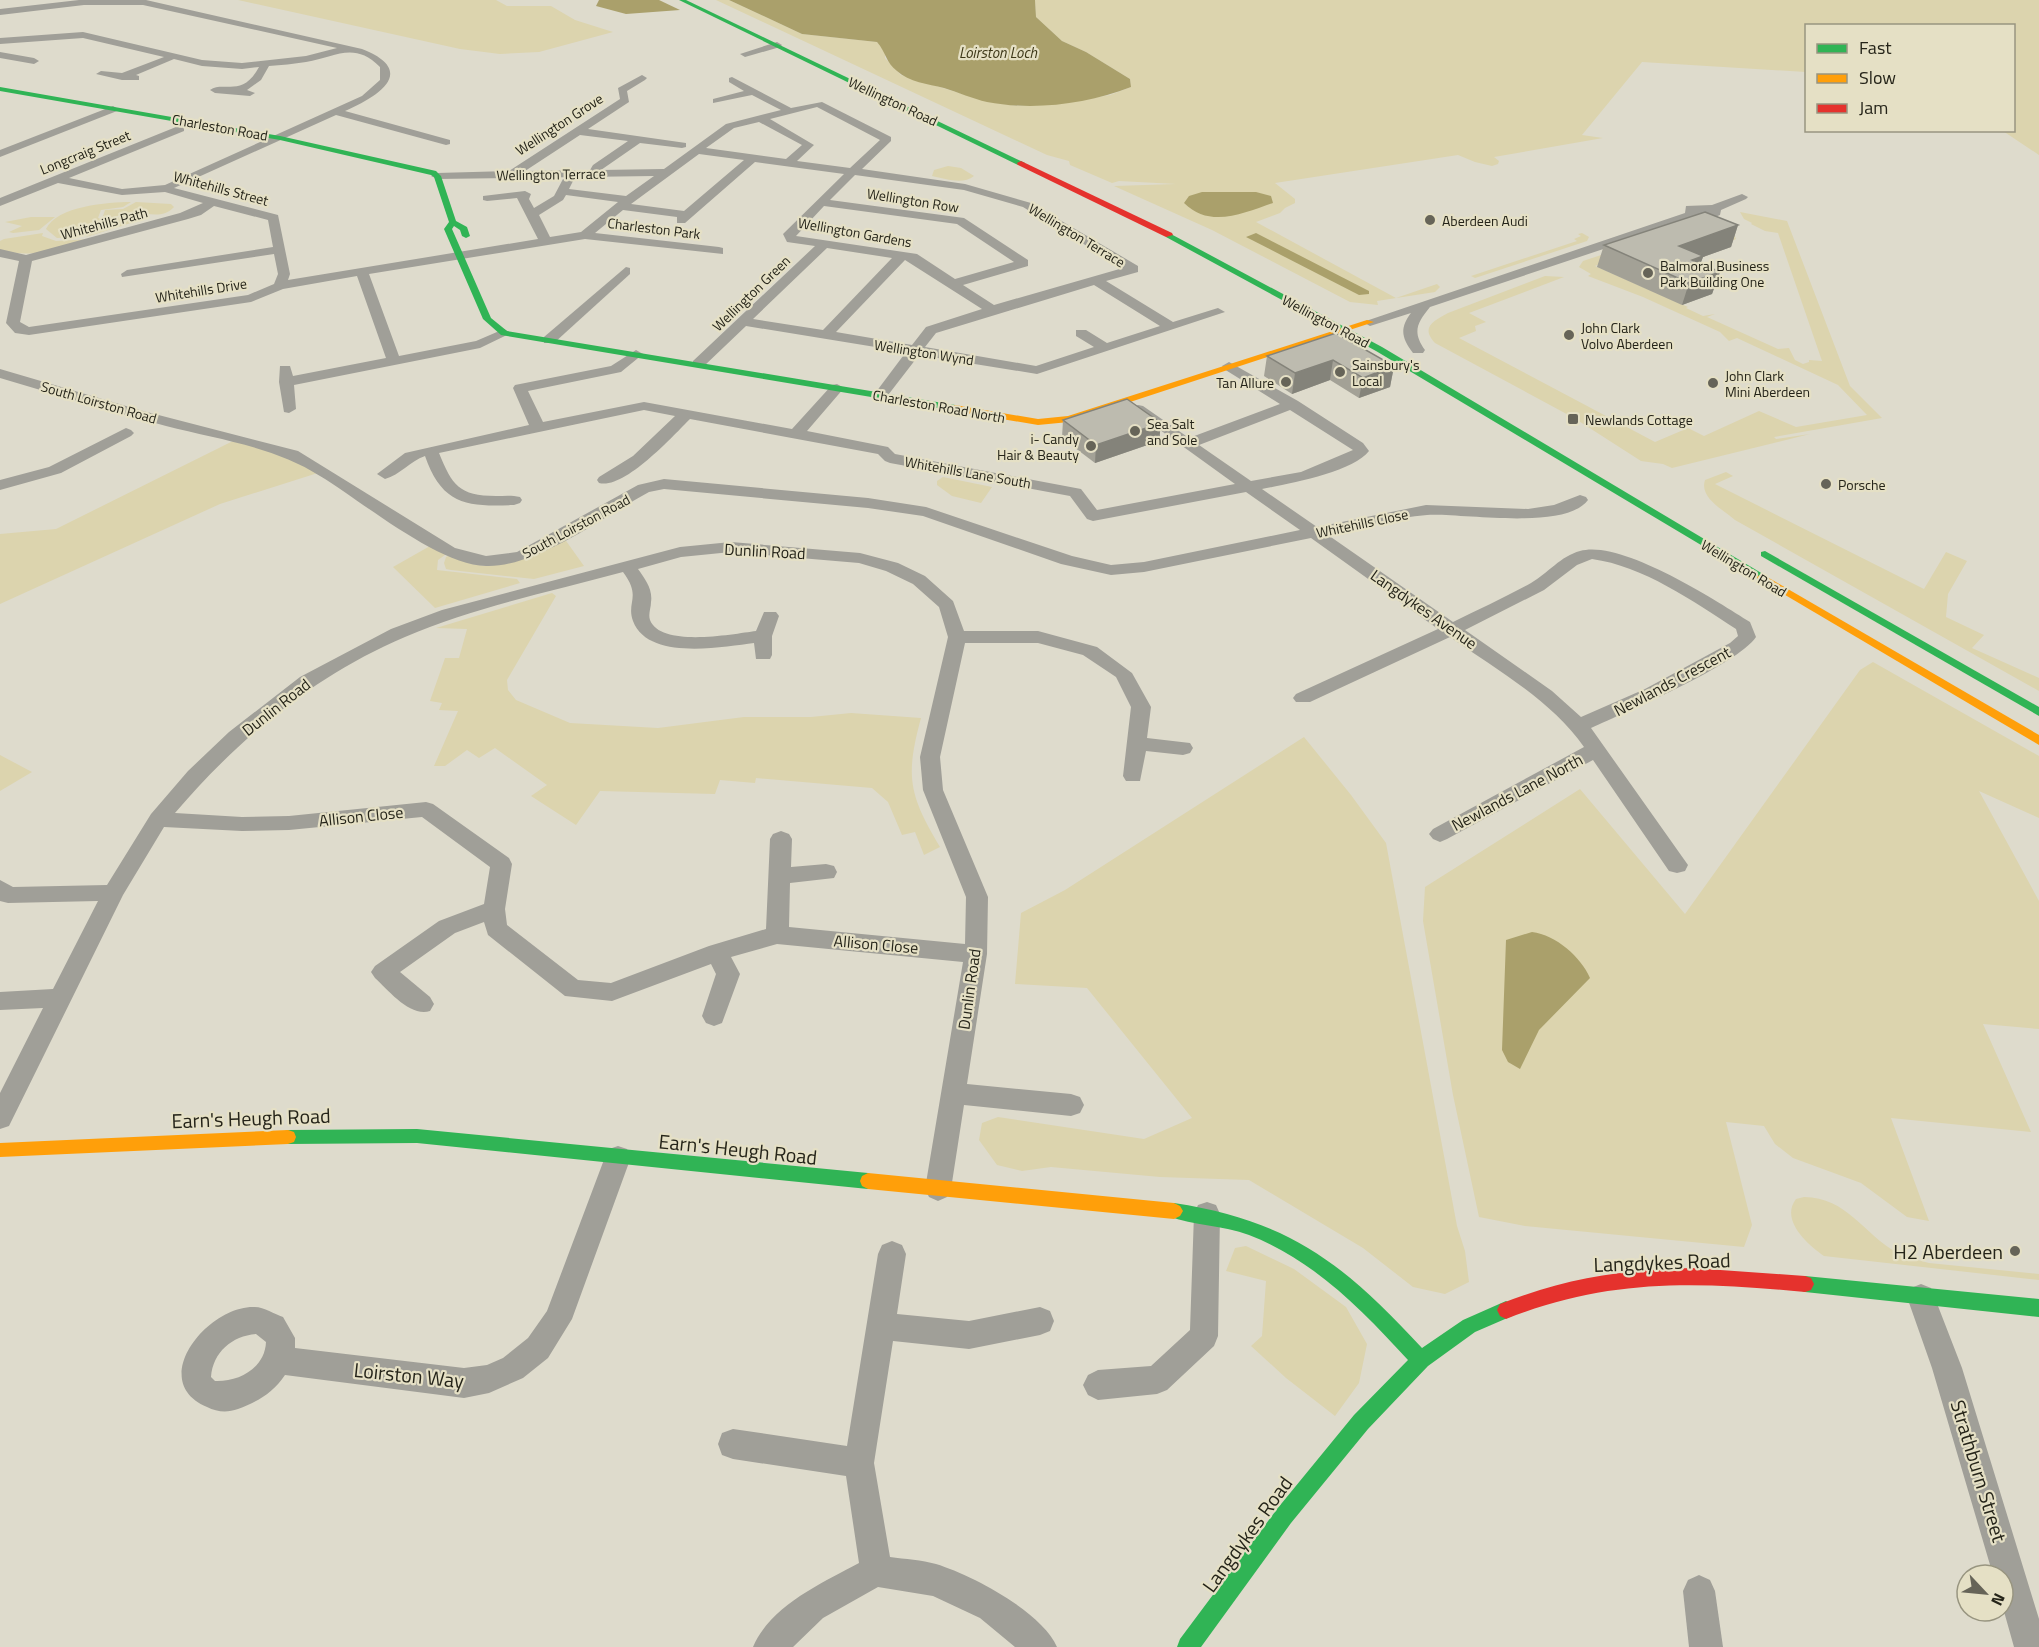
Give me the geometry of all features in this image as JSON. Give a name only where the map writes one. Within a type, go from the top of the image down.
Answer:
[{"type":"street","name":"Wellington Road","points":[[682,0],[1156,228],[1344,330],[2039,741]]},
{"type":"street","name":"Wellington Road","points":[[707,0],[1074,172]]},
{"type":"street","points":[[0,12],[86,1],[167,6],[347,47],[380,59],[387,70],[387,76],[374,93],[280,138],[172,184],[168,188]]},
{"type":"street","points":[[0,41],[83,35],[216,65],[264,66],[321,57],[347,47]]},
{"type":"street","points":[[745,54],[777,45]]},
{"type":"street","points":[[18,58],[39,52]]},
{"type":"street","points":[[0,55],[34,61]]},
{"type":"street","points":[[122,76],[174,56]]},
{"type":"street","points":[[237,92],[258,78],[264,66]]},
{"type":"street","points":[[101,74],[149,80]]},
{"type":"street","name":"Wellington Grove","points":[[511,175],[625,100],[622,90],[642,78]]},
{"type":"street","points":[[732,80],[788,110]]},
{"type":"street","points":[[215,90],[253,94]]},
{"type":"street","name":"Charleston Road","points":[[3,91],[280,138],[437,176]]},
{"type":"street","points":[[717,101],[754,91]]},
{"type":"street","name":"Wellington Gardens","points":[[788,110],[818,104],[887,139],[789,234],[790,239],[913,257],[992,310]]},
{"type":"street","points":[[0,154],[113,109]]},
{"type":"street","points":[[610,110],[626,112]]},
{"type":"street","points":[[532,214],[559,198],[564,186],[624,203],[730,126],[788,110]]},
{"type":"street","points":[[337,112],[446,142]]},
{"type":"street","points":[[758,117],[809,145],[789,162]]},
{"type":"street","name":"Longcraig Street","points":[[0,202],[180,129]]},
{"type":"street","points":[[428,137],[445,130]]},
{"type":"street","points":[[576,131],[682,145]]},
{"type":"street","points":[[594,173],[597,167],[638,139]]},
{"type":"street","name":"Wellington Terrace","points":[[695,150],[965,187],[1028,205],[1134,270],[992,310],[931,330],[880,396]]},
{"type":"street","name":"Charleston Park","points":[[585,235],[624,203],[683,218],[754,157]]},
{"type":"street","name":"Wellington Terrace","points":[[437,176],[665,172]]},
{"type":"street","points":[[289,409],[286,375],[394,360],[480,344],[501,330],[502,316],[465,254],[464,229],[453,222],[437,176]]},
{"type":"street","name":"Whitehills Street","points":[[57,179],[122,192],[168,188],[274,218],[284,274],[279,286]]},
{"type":"street","points":[[532,181],[523,199],[545,240]]},
{"type":"street","points":[[0,187],[24,193]]},
{"type":"street","points":[[487,198],[525,194]]},
{"type":"street","points":[[1370,322],[1695,214],[1689,210],[1690,208],[1702,206],[1713,209],[1742,196]]},
{"type":"street","name":"Whitehills Path","points":[[26,260],[197,212],[212,202]]},
{"type":"street","name":"Wellington Row","points":[[821,202],[960,221],[1024,263],[953,284]]},
{"type":"street","name":"Charleston Park","points":[[465,254],[585,235],[719,251]]},
{"type":"street","name":"Wellington Green","points":[[698,364],[824,244]]},
{"type":"street","points":[[127,274],[279,250]]},
{"type":"street","points":[[0,253],[26,260]]},
{"type":"street","name":"Whitehills Drive","points":[[26,260],[16,305],[15,327],[29,331],[251,298],[279,286],[465,254]]},
{"type":"street","points":[[825,336],[902,255]]},
{"type":"street","points":[[549,340],[626,271]]},
{"type":"street","points":[[362,273],[394,360]]},
{"type":"street","points":[[1095,280],[1171,327]]},
{"type":"street","points":[[2,307],[16,305]]},
{"type":"street","points":[[1418,350],[1408,337],[1408,330],[1424,305]]},
{"type":"street","name":"Wellington Road","points":[[1350,311],[1434,359]]},
{"type":"street","name":"Wellington Wynd","points":[[742,321],[1036,370],[1218,312]]},
{"type":"street","name":"Charleston Road North","points":[[501,330],[1038,423],[1070,419],[1370,322]]},
{"type":"street","points":[[1081,333],[1105,348]]},
{"type":"street","points":[[385,474],[410,456],[538,428],[520,388],[616,369],[636,354]]},
{"type":"street","points":[[1229,366],[1293,404],[1358,446],[1361,451],[1305,476],[1250,488]]},
{"type":"street","name":"South Loirston Road","points":[[0,373],[138,414],[293,454],[324,471],[449,552],[484,562],[504,561],[524,555],[644,488],[664,484],[868,503],[926,512],[1067,560],[1111,570],[1144,567]]},
{"type":"street","points":[[796,434],[837,388]]},
{"type":"street","name":"Langdykes Avenue","points":[[1125,400],[1189,442],[1250,488],[1545,694],[1579,726],[1677,866]]},
{"type":"street","points":[[1189,442],[1293,404]]},
{"type":"street","name":"Whitehills Lane South","points":[[538,428],[644,406],[883,450],[890,458],[1075,492],[1093,516],[1250,488]]},
{"type":"street","points":[[605,480],[637,462],[686,414]]},
{"type":"street","points":[[0,485],[55,470],[85,457],[126,434]]},
{"type":"street","points":[[61,448],[85,457]]},
{"type":"street","points":[[430,450],[445,485],[455,493],[467,499],[514,500]]},
{"type":"street","name":"Whitehills Close","points":[[1144,567],[1426,510],[1528,514],[1558,509],[1580,500]]},
{"type":"street","name":"Dunlin Road","points":[[0,1118],[113,893],[158,819],[195,776],[236,737],[307,681],[397,633],[448,614],[680,552],[731,547],[860,558],[892,567],[919,580],[946,605],[957,637],[930,757],[933,790],[977,897],[976,954],[938,1190]]},
{"type":"street","name":"Wellington Road","points":[[1756,549],[2039,712]]},
{"type":"street","name":"Newlands Crescent","points":[[1451,628],[1539,585],[1581,555],[1593,554],[1604,555],[1660,578],[1744,626],[1747,637],[1736,647],[1611,714],[1579,726]]},
{"type":"street","points":[[627,566],[643,594],[640,619],[646,630],[657,638],[670,642],[763,646],[770,616]]},
{"type":"street","points":[[1303,698],[1451,628]]},
{"type":"street","points":[[957,637],[1038,638],[1090,651],[1123,673],[1141,707],[1133,776]]},
{"type":"street","points":[[1136,744],[1183,748]]},
{"type":"street","name":"Newlands Lane North","points":[[1440,834],[1595,750]]},
{"type":"street","name":"Allison Close","points":[[158,819],[242,824],[289,823],[426,809],[501,864],[494,909],[496,929],[573,989],[612,992],[717,952],[777,935],[976,954]]},
{"type":"street","points":[[777,935],[782,839]]},
{"type":"street","points":[[780,876],[826,872]]},
{"type":"street","points":[[0,888],[8,895],[113,893]]},
{"type":"street","points":[[422,1004],[382,972],[447,927],[494,909]]},
{"type":"street","points":[[714,1016],[728,974],[717,952]]},
{"type":"street","points":[[0,1001],[59,998]]},
{"type":"street","points":[[953,1093],[1071,1105]]},
{"type":"street","name":"Earn's Heugh Road","points":[[0,1150],[224,1137],[320,1134],[417,1136],[493,1142],[938,1190],[1207,1214],[1229,1218],[1256,1228],[1320,1263],[1353,1289],[1421,1360]]},
{"type":"street","name":"Loirston Way","points":[[278,1360],[464,1383],[489,1378],[513,1368],[538,1348],[558,1319],[618,1157]]},
{"type":"street","points":[[1098,1385],[1157,1380],[1204,1336],[1207,1214]]},
{"type":"street","points":[[876,1571],[859,1462],[892,1254]]},
{"type":"street","name":"Langdykes Road","points":[[1188,1647],[1310,1482],[1362,1420],[1421,1360],[1466,1330],[1512,1306],[1547,1293],[1613,1280],[1689,1277],[1763,1280],[2039,1308]]},
{"type":"street","name":"Strathburn Street","points":[[1920,1297],[1947,1368],[2031,1647]]},
{"type":"street","points":[[879,1326],[969,1335],[1040,1321]]},
{"type":"street","points":[[733,1444],[859,1462]]},
{"type":"street","points":[[770,1647],[811,1606],[876,1571],[935,1580],[992,1606],[1040,1647]]},
{"type":"street","points":[[1699,1591],[1706,1647]]},
{"type":"shaded area","points":[[238,0],[496,0],[507,6],[551,6],[575,20],[613,32],[539,52],[500,54],[460,49]]},
{"type":"shaded area","points":[[716,0],[729,0],[802,34],[877,42],[885,51],[885,58],[901,75],[985,101],[1017,106],[1065,103],[1110,95],[1131,87],[1130,79],[1086,52],[1062,41],[1036,17],[1035,0],[2039,0],[2039,155],[2004,132],[2015,132],[2015,24],[1805,24],[1805,72],[1642,62],[1582,135],[1603,138],[1494,157],[1499,161],[1498,164],[1492,166],[1458,155],[1275,183],[1295,199],[1295,203],[1280,213],[1256,222],[1396,298],[1437,284],[1440,287],[1435,292],[1377,301],[1378,305],[1350,302],[1212,230],[1114,186],[1176,184],[1119,181],[1112,183],[1070,165],[1069,161],[1047,155]]},
{"type":"shaded area","points":[[948,166],[961,168],[974,176],[960,181],[932,176],[934,170]]},
{"type":"shaded area","points":[[131,202],[123,207],[101,210],[98,218],[107,220],[85,232],[81,237],[57,238],[46,229],[52,221],[72,210],[97,204]]},
{"type":"shaded area","points":[[136,202],[171,204],[174,207],[159,214],[128,213],[111,217],[103,216],[105,210],[123,209]]},
{"type":"shaded area","points":[[1740,212],[1787,221],[1850,386],[1882,418],[1774,437],[1776,439],[1810,434],[1672,468],[1663,464],[1641,461],[1574,418],[1435,343],[1429,333],[1431,325],[1448,313],[1545,276],[1564,277],[1469,313],[1486,322],[1475,326],[1476,331],[1459,338],[1655,442],[1688,428],[1704,436],[1759,411],[1796,427],[1867,415],[1838,385],[1737,338],[1729,341],[1720,332],[1643,297],[1588,276],[1591,274],[1579,267],[1583,261],[1689,226],[1732,229],[1736,239],[1732,241],[1615,258],[1595,266],[1688,307],[1686,308],[1703,316],[1715,314],[1707,317],[1778,349],[1789,348],[1795,360],[1803,364],[1809,360],[1822,361],[1778,233],[1765,231],[1751,224]]},
{"type":"shaded area","points":[[125,215],[147,218],[86,237],[109,221]]},
{"type":"shaded area","points":[[31,217],[55,217],[39,230],[9,232],[22,226],[5,222]]},
{"type":"shaded area","points":[[43,233],[42,236],[56,241],[92,239],[36,253],[13,253],[0,250],[0,241],[4,239]]},
{"type":"shaded area","points":[[1582,233],[1589,237],[1587,241],[1475,278],[1471,276],[1577,241],[1574,239]]},
{"type":"shaded area","points":[[237,439],[324,471],[220,504],[0,604],[0,534],[56,529]]},
{"type":"shaded area","points":[[1726,472],[1733,476],[1715,484],[1924,589],[1946,552],[1967,561],[1948,594],[1946,617],[1984,635],[1972,648],[2039,678],[2039,691],[1735,520],[1709,498],[1704,486],[1705,480]]},
{"type":"shaded area","points":[[943,477],[992,487],[981,503],[952,496],[937,485],[937,481]]},
{"type":"shaded area","points":[[564,538],[584,566],[534,579],[451,570],[446,569],[444,563],[446,557],[452,554],[471,564],[486,566]]},
{"type":"shaded area","points":[[430,546],[449,552],[438,560],[437,570],[517,579],[520,583],[435,608],[393,567]]},
{"type":"shaded area","points":[[552,593],[556,596],[507,680],[508,690],[516,700],[570,723],[658,728],[744,717],[811,717],[851,713],[921,718],[913,756],[913,785],[922,813],[940,847],[924,855],[915,832],[902,835],[888,802],[872,788],[756,778],[755,783],[720,780],[715,794],[600,791],[576,825],[531,796],[547,785],[495,748],[479,758],[467,750],[445,766],[434,766],[458,711],[439,710],[442,703],[430,701],[445,658],[459,658],[467,629],[436,628]]},
{"type":"shaded area","points":[[1873,662],[2039,756],[2039,818],[1979,791],[2039,901],[2039,1029],[1983,1024],[2031,1132],[1891,1118],[1929,1221],[1907,1217],[1861,1183],[1793,1158],[1775,1144],[1764,1126],[1726,1122],[1752,1225],[1744,1247],[1525,1226],[1479,1217],[1453,1095],[1423,921],[1425,887],[1580,789],[1685,914],[1860,670]]},
{"type":"shaded area","points":[[1304,737],[1386,843],[1457,1226],[1465,1251],[1469,1282],[1445,1294],[1413,1287],[1363,1248],[1249,1180],[1160,1177],[1051,1167],[1022,1171],[997,1165],[979,1140],[982,1123],[998,1117],[1144,1139],[1192,1118],[1087,988],[1015,984],[1021,913],[1065,890]]},
{"type":"shaded area","points":[[0,755],[32,772],[0,791]]},
{"type":"shaded area","points":[[1804,1197],[1832,1203],[1844,1210],[1886,1245],[1906,1256],[1929,1263],[2039,1274],[2039,1280],[1824,1256],[1803,1238],[1793,1223],[1792,1207],[1796,1199]]},
{"type":"shaded area","points":[[1246,1246],[1294,1269],[1346,1307],[1367,1344],[1359,1383],[1335,1416],[1286,1378],[1251,1346],[1262,1336],[1266,1281],[1226,1271],[1235,1248]]},
{"type":"water","points":[[599,0],[659,0],[680,10],[626,14],[596,6]]},
{"type":"water","name":"Loirston Loch","points":[[729,0],[1035,0],[1036,17],[1062,41],[1086,52],[1130,79],[1131,87],[1097,98],[1042,106],[987,102],[907,78],[890,64],[877,42],[802,34]]},
{"type":"water","points":[[1202,192],[1256,192],[1271,196],[1273,203],[1239,214],[1216,217],[1194,211],[1184,203],[1189,196]]},
{"type":"water","points":[[1256,233],[1369,291],[1369,294],[1359,295],[1246,237]]},
{"type":"water","points":[[1532,932],[1559,942],[1567,948],[1581,962],[1590,978],[1539,1030],[1520,1069],[1508,1062],[1502,1050],[1506,940]]},
{"type":"building","points":[[1705,212],[1738,225],[1679,246],[1703,256],[1692,260],[1720,272],[1689,283],[1604,245]]},
{"type":"building","points":[[1336,333],[1394,366],[1363,378],[1333,360],[1295,373],[1267,356]]},
{"type":"building","points":[[1127,399],[1161,423],[1096,445],[1063,420]]},
{"type":"traffic: fast","points":[[682,0],[1021,163]]},
{"type":"traffic: fast","points":[[0,89],[280,138],[433,173],[437,176],[453,222],[464,229],[466,236]]},
{"type":"traffic: fast","points":[[453,222],[448,229],[487,319],[504,333],[955,408]]},
{"type":"traffic: fast","points":[[1169,235],[1379,349],[1762,577]]},
{"type":"traffic: fast","points":[[1765,554],[2039,712]]},
{"type":"traffic: fast","points":[[288,1137],[417,1136],[868,1181]]},
{"type":"traffic: fast","points":[[1174,1211],[1214,1217],[1250,1228],[1283,1242],[1312,1259],[1368,1304],[1421,1360]]},
{"type":"traffic: fast","points":[[1805,1284],[2039,1308]]},
{"type":"traffic: fast","points":[[1188,1647],[1284,1516],[1361,1422],[1421,1360],[1469,1326],[1506,1310]]},
{"type":"traffic: slow","points":[[955,408],[1038,422],[1069,419],[1370,322]]},
{"type":"traffic: slow","points":[[1762,577],[2039,741]]},
{"type":"traffic: slow","points":[[0,1150],[288,1137]]},
{"type":"traffic: slow","points":[[868,1181],[1174,1211]]},
{"type":"traffic: jam","points":[[1021,163],[1169,235]]},
{"type":"traffic: jam","points":[[1506,1310],[1541,1296],[1615,1281],[1692,1277],[1805,1284]]},
{"type":"place","name":"Aberdeen Audi","points":[[1430,220]]},
{"type":"place","name":"Balmoral Business Park Building One","points":[[1648,273]]},
{"type":"place","name":"John Clark Volvo Aberdeen","points":[[1569,335]]},
{"type":"place","name":"Sainsbury's Local","points":[[1340,372]]},
{"type":"place","name":"Tan Allure","points":[[1286,382]]},
{"type":"place","name":"John Clark Mini Aberdeen","points":[[1713,383]]},
{"type":"place","name":"Newlands Cottage","points":[[1573,419]]},
{"type":"place","name":"Sea Salt and Sole","points":[[1135,431]]},
{"type":"place","name":"i- Candy Hair & Beauty","points":[[1091,446]]},
{"type":"place","name":"Porsche","points":[[1826,484]]},
{"type":"place","name":"H2 Aberdeen","points":[[2015,1251]]}]
